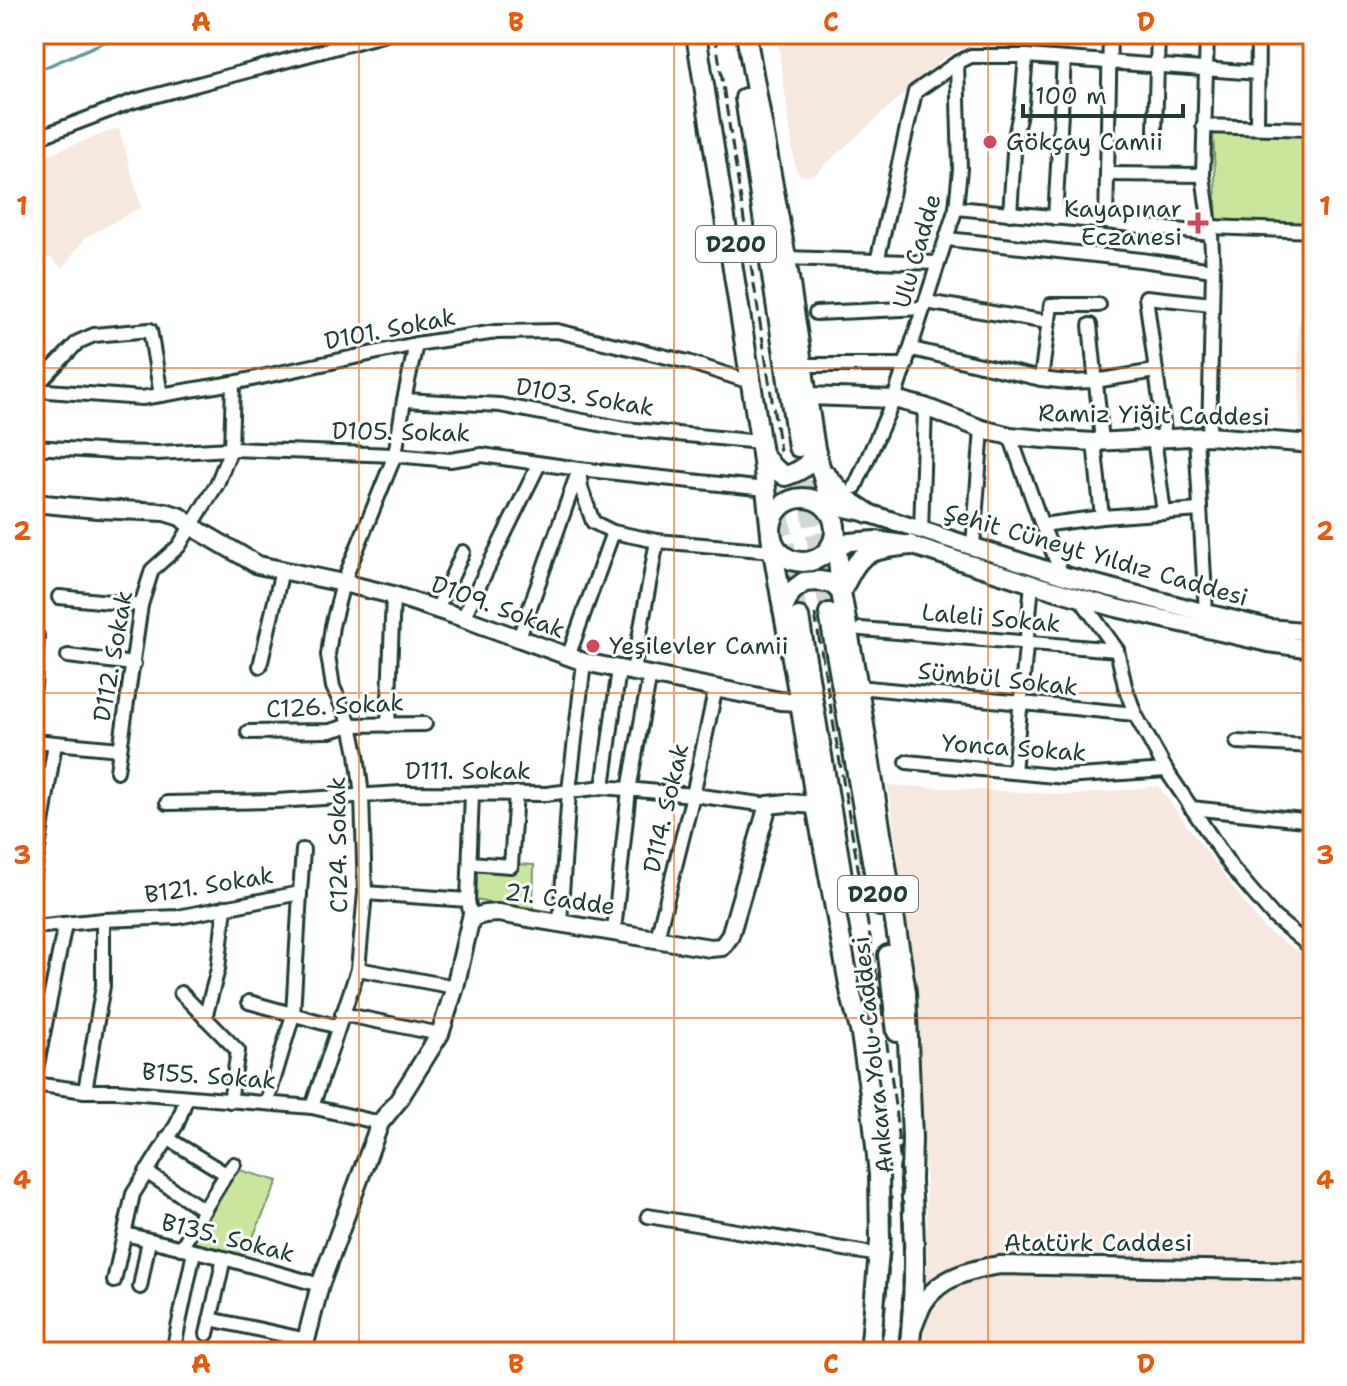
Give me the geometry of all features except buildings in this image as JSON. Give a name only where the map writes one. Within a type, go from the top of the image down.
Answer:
[{"type":"highway","points":[[696,34],[763,450],[772,542],[791,613]]},
{"type":"highway","name":"D200","points":[[703,34],[763,450]]},
{"type":"highway","name":"D200","points":[[736,34],[807,448]]},
{"type":"highway","points":[[746,34],[808,396],[807,448],[810,463],[800,471],[785,476],[772,467],[763,450]]},
{"type":"highway","points":[[807,448],[848,500],[868,513]]},
{"type":"highway","points":[[821,469],[826,504],[835,527],[830,552],[841,592],[858,687],[906,992],[911,1178]]},
{"type":"highway","points":[[826,504],[803,498],[786,503],[774,516],[772,542],[787,558],[805,562],[830,552]]},
{"type":"highway","points":[[841,592],[857,562],[866,554],[916,538]]},
{"type":"highway","points":[[841,592],[832,583],[804,582],[791,592],[791,613],[800,702],[816,805],[861,1034],[871,1101]]},
{"type":"highway","name":"Ankara Yolu Caddesi","points":[[791,613],[862,997],[879,1175],[879,1255],[870,1352]]},
{"type":"highway","name":"Ankara Yolu Caddesi","points":[[829,613],[888,953],[911,1178],[914,1250],[909,1352]]},
{"type":"main road","name":"Ramiz Yiğit Caddesi","points":[[808,396],[894,399],[1010,436],[1098,441],[1202,436],[1313,444]]},
{"type":"main road","name":"D109. Sokak","points":[[34,503],[165,512],[181,517],[258,565],[393,595],[576,660],[780,701],[800,702]]},
{"type":"main road","name":"Şehit Cüneyt Yıldız Caddesi","points":[[826,504],[868,513],[916,538],[973,546],[1062,575],[1269,628],[1313,632]]},
{"type":"main road","points":[[830,552],[849,542],[916,538],[1032,584],[1080,598],[1268,643],[1313,649]]},
{"type":"main road","points":[[768,805],[816,805]]},
{"type":"main road","name":"21. Cadde","points":[[305,1346],[320,1285],[380,1123],[398,1101],[440,1034],[471,918],[498,913],[710,948],[722,947],[730,936],[768,805]]},
{"type":"main road","name":"Atatürk Caddesi","points":[[912,1329],[924,1302],[943,1284],[972,1269],[1011,1265],[1313,1271]]},
{"type":"street","points":[[34,139],[131,102],[386,34]]},
{"type":"street","points":[[1106,222],[1110,34]]},
{"type":"street","points":[[1155,131],[1158,34]]},
{"type":"street","points":[[1206,613],[1200,510],[1213,270],[1203,175],[1207,34]]},
{"type":"street","points":[[1257,127],[1258,34]]},
{"type":"street","points":[[877,262],[915,92],[971,56],[1026,56],[1258,73]]},
{"type":"street","points":[[1010,214],[1015,137],[1026,56]]},
{"type":"street","points":[[1055,218],[1064,59]]},
{"type":"street","name":"Ulu Cadde","points":[[855,487],[894,399],[956,208],[960,169],[957,63]]},
{"type":"street","points":[[1203,126],[1313,129]]},
{"type":"street","points":[[1108,174],[1203,175]]},
{"type":"street","points":[[956,208],[1211,231],[1313,231]]},
{"type":"street","points":[[947,239],[1213,270]]},
{"type":"street","points":[[786,258],[938,263]]},
{"type":"street","points":[[1164,513],[1155,371],[1146,297],[1212,304]]},
{"type":"street","points":[[816,313],[925,305],[1048,322]]},
{"type":"street","points":[[1041,379],[1051,305],[1099,305]]},
{"type":"street","points":[[1090,325],[1102,517]]},
{"type":"street","points":[[34,389],[78,342],[94,335],[150,330],[161,395]]},
{"type":"street","name":"D101. Sokak","points":[[34,389],[142,398],[233,383],[416,344],[496,332],[557,331],[688,362],[750,382]]},
{"type":"street","name":"C124. Sokak","points":[[312,1107],[358,969],[365,893],[362,796],[357,754],[351,725],[333,687],[328,655],[343,583],[395,455],[416,344]]},
{"type":"street","points":[[912,349],[1041,379],[1068,382],[1155,371]]},
{"type":"street","points":[[803,365],[906,365]]},
{"type":"street","name":"D112. Sokak","points":[[117,771],[141,605],[152,570],[179,546],[217,484],[231,449],[233,383]]},
{"type":"street","name":"D103. Sokak","points":[[404,400],[500,405],[625,429],[763,450]]},
{"type":"street","points":[[916,538],[925,407]]},
{"type":"street","points":[[973,546],[982,429]]},
{"type":"street","points":[[1010,436],[1062,575]]},
{"type":"street","name":"D105. Sokak","points":[[34,447],[157,453],[231,449],[450,460],[482,455],[766,489]]},
{"type":"street","points":[[463,618],[539,464]]},
{"type":"street","points":[[579,469],[581,488],[593,522],[613,532],[657,541],[772,542]]},
{"type":"street","points":[[519,638],[579,469]]},
{"type":"street","points":[[1042,525],[1200,510]]},
{"type":"street","points":[[560,923],[576,660],[613,532]]},
{"type":"street","points":[[603,787],[626,670],[657,541]]},
{"type":"street","points":[[437,609],[463,552]]},
{"type":"street","points":[[260,666],[282,570]]},
{"type":"street","points":[[1014,772],[1032,584]]},
{"type":"street","points":[[388,725],[393,595]]},
{"type":"street","points":[[59,597],[141,605]]},
{"type":"street","points":[[1080,598],[1117,650],[1135,714],[1191,808],[1253,893],[1274,917],[1313,949]]},
{"type":"street","name":"Laleli Sokak","points":[[861,629],[1117,650]]},
{"type":"street","points":[[34,687],[36,636]]},
{"type":"street","points":[[68,656],[134,664]]},
{"type":"street","points":[[614,931],[629,790],[650,674]]},
{"type":"street","name":"D114. Sokak","points":[[657,938],[716,687]]},
{"type":"street","name":"Sümbül Sokak","points":[[858,687],[1135,714]]},
{"type":"street","name":"C126. Sokak","points":[[248,732],[330,731],[351,725],[425,724]]},
{"type":"street","points":[[34,741],[120,749]]},
{"type":"street","points":[[1237,742],[1313,746]]},
{"type":"street","points":[[34,874],[55,743]]},
{"type":"street","name":"Yonca Sokak","points":[[907,762],[1065,777],[1166,770]]},
{"type":"street","name":"D111. Sokak","points":[[167,803],[277,801],[401,793],[546,794],[603,787],[768,805]]},
{"type":"street","points":[[471,918],[468,900],[472,793]]},
{"type":"street","points":[[470,863],[511,866],[516,793]]},
{"type":"street","points":[[1191,808],[1313,821]]},
{"type":"street","name":"B121. Sokak","points":[[34,927],[178,917],[300,893],[303,850]]},
{"type":"street","points":[[267,1102],[293,1015],[300,893]]},
{"type":"street","points":[[365,893],[468,900]]},
{"type":"street","points":[[205,1018],[218,969],[225,907]]},
{"type":"street","points":[[85,1091],[103,986],[103,920]]},
{"type":"street","points":[[34,1082],[65,924]]},
{"type":"street","points":[[358,969],[455,987]]},
{"type":"street","points":[[181,993],[238,1051],[230,1101]]},
{"type":"street","points":[[249,1002],[293,1015],[440,1034]]},
{"type":"street","name":"B155. Sokak","points":[[34,1082],[85,1091],[312,1107],[380,1123]]},
{"type":"street","points":[[114,1281],[133,1194],[177,1124],[187,1097]]},
{"type":"street","points":[[167,1138],[230,1169],[204,1210],[188,1250],[175,1342]]},
{"type":"street","points":[[146,1172],[204,1210]]},
{"type":"street","points":[[648,1216],[879,1255]]},
{"type":"street","name":"B135. Sokak","points":[[125,1234],[320,1285]]},
{"type":"street","points":[[140,1287],[149,1240]]},
{"type":"street","points":[[207,1334],[224,1258]]},
{"type":"street","points":[[210,1319],[305,1346]]},
{"type":"shaded area","points":[[777,34],[1069,34],[1069,50],[960,49],[942,59],[816,173],[807,176],[800,175],[795,167]]},
{"type":"shaded area","points":[[119,128],[141,207],[85,238],[62,269],[51,257],[34,267],[34,165],[46,155]]},
{"type":"shaded area","points":[[1303,318],[1313,318],[1313,433],[1300,431],[1298,325]]},
{"type":"shaded area","points":[[888,785],[1075,795],[1158,786],[1264,929],[1313,961],[1313,1352],[922,1352],[926,1319],[927,1220],[917,999]]},
{"type":"green space","points":[[1213,131],[1313,135],[1313,226],[1217,223]]},
{"type":"green space","points":[[515,864],[534,865],[533,910],[475,900],[475,868],[514,871]]},
{"type":"green space","points":[[236,1169],[278,1181],[243,1259],[189,1244]]},
{"type":"waterway","points":[[34,72],[123,34]]},
{"type":"tunnel","points":[[800,454],[829,613]]},
{"type":"tunnel","points":[[771,464],[799,617]]},
{"type":"railway","points":[[715,34],[780,451]]},
{"type":"railway","points":[[815,614],[892,1080],[904,1243],[898,1352]]},
{"type":"railway","points":[[881,1352],[891,1241],[891,1192]]},
{"type":"place","name":"Gökçay Camii","points":[[990,142]]},
{"type":"place","name":"Kayapınar Eczanesi","points":[[1198,223]]},
{"type":"place","name":"Yeşilevler Camii","points":[[593,646]]}]
